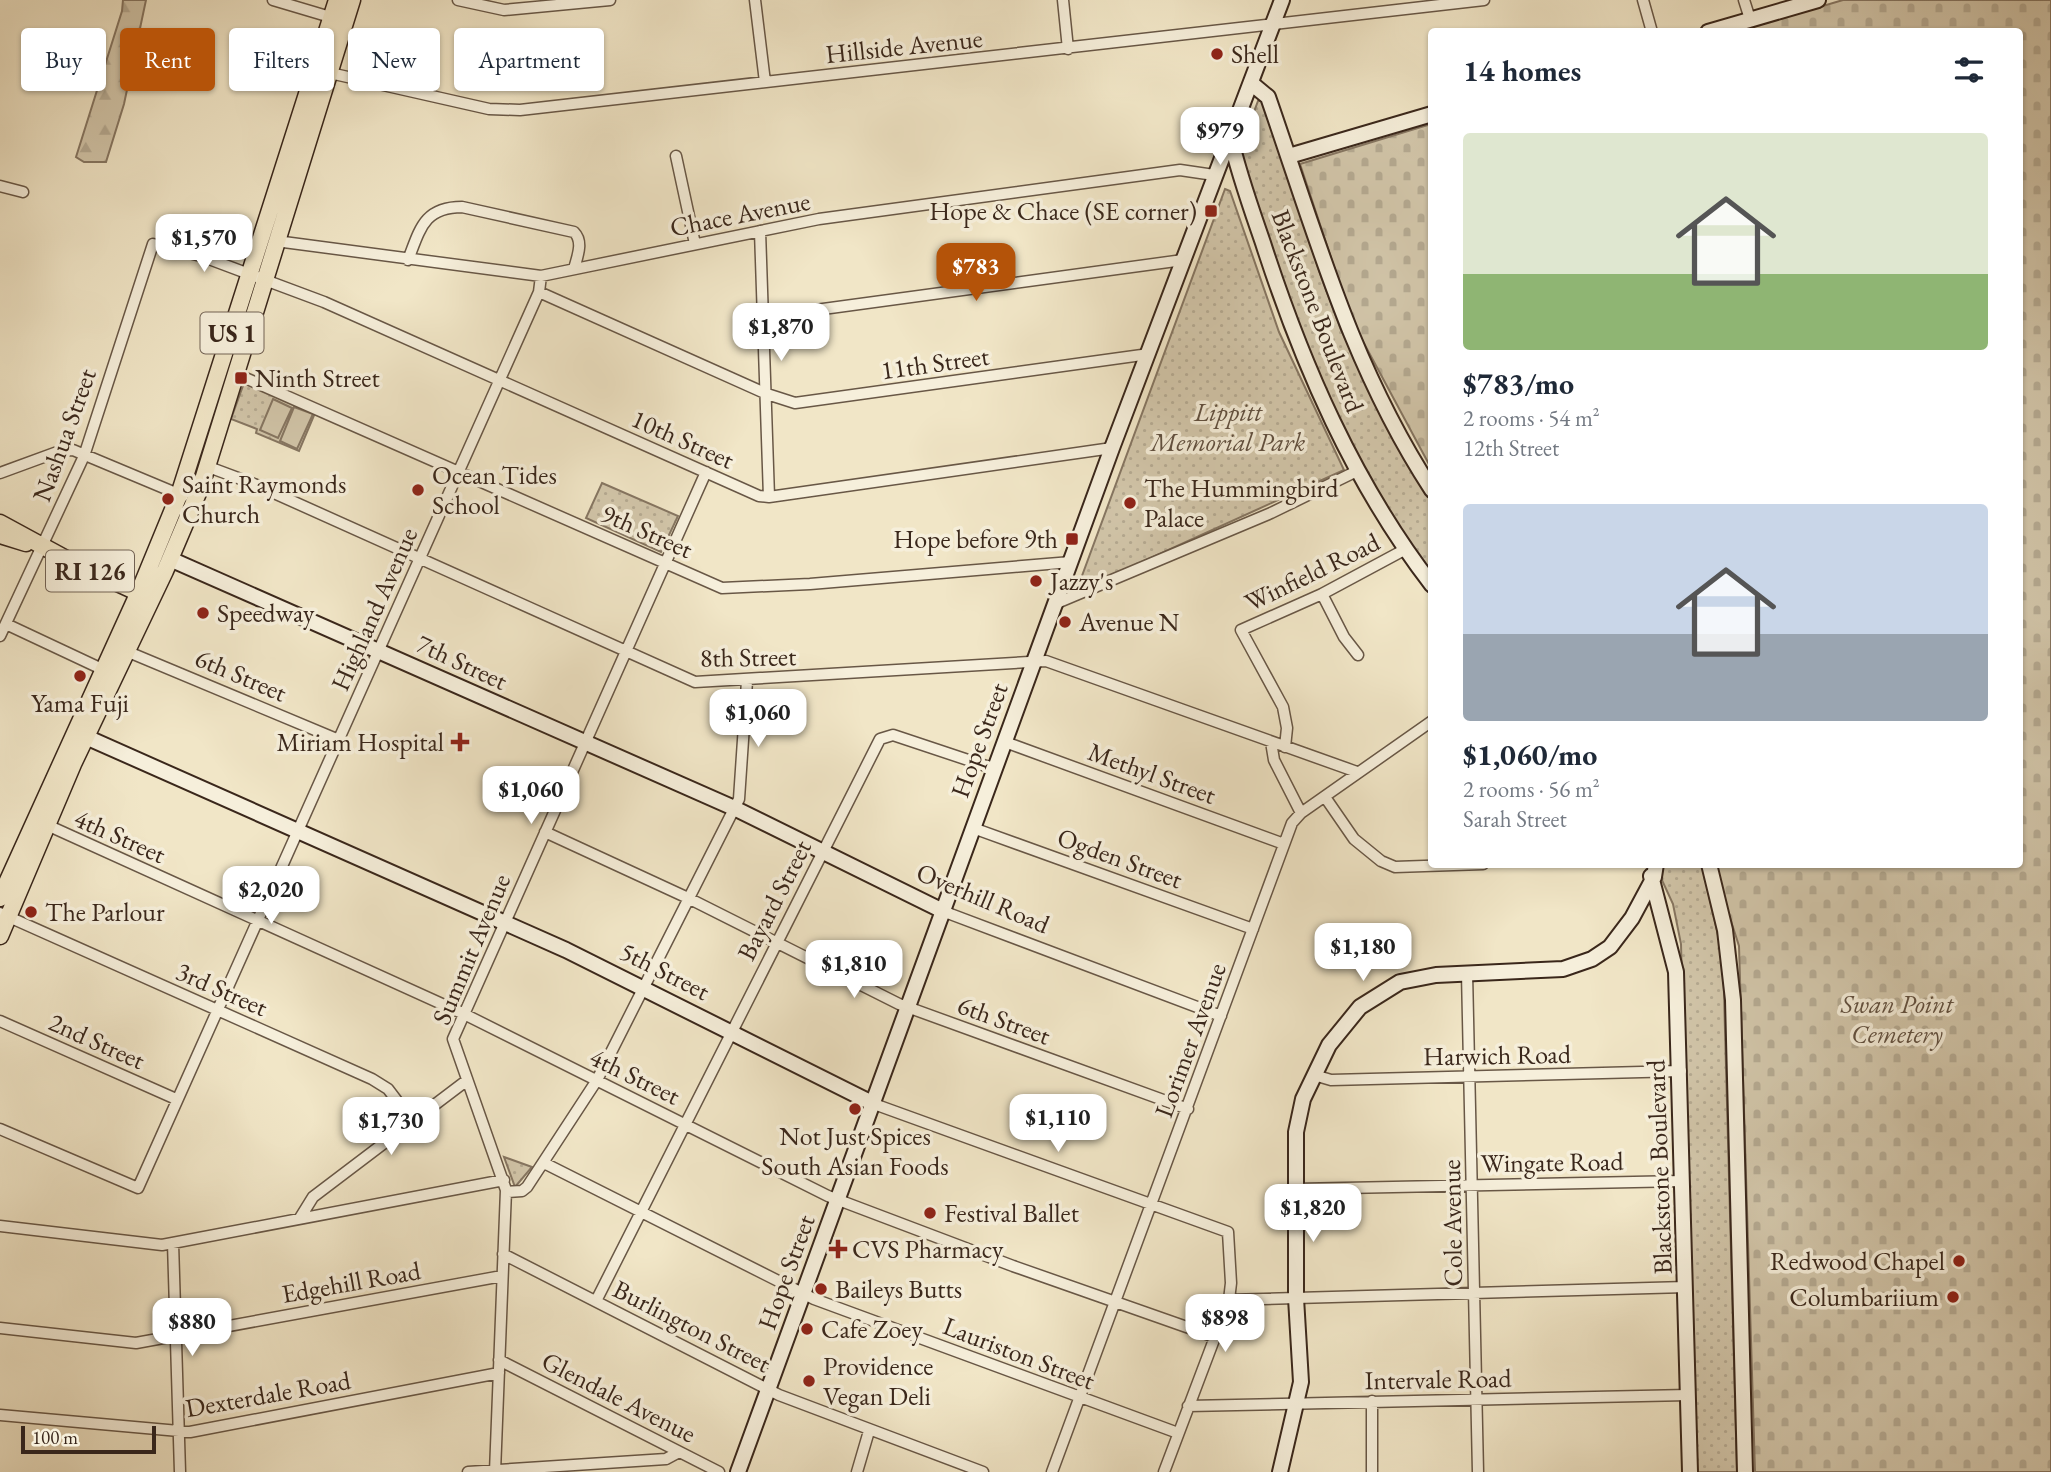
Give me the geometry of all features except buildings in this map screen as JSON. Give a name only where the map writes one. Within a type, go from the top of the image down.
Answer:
[{"type":"main road","name":"US 1","points":[[337,0],[339,19]]},
{"type":"main road","name":"US 1","points":[[334,38],[339,19],[352,0]]},
{"type":"main road","name":"Hope Street","points":[[738,1472],[945,912],[973,828],[1112,448],[1282,0]]},
{"type":"main road","points":[[1721,28],[1818,0]]},
{"type":"main road","name":"Blackstone Boulevard","points":[[1251,83],[1268,97],[1352,339],[1393,426],[1428,483]]},
{"type":"main road","name":"US 1","points":[[4,897],[47,825],[126,651],[145,595],[187,497],[206,466],[234,373],[257,277],[275,241],[319,91]]},
{"type":"main road","name":"US 1","points":[[0,936],[4,897],[104,670],[145,595],[170,559],[187,497],[319,91]]},
{"type":"main road","points":[[1289,156],[1428,115]]},
{"type":"main road","points":[[1230,136],[1245,188]]},
{"type":"main road","name":"Blackstone Boulevard","points":[[1214,175],[1236,181],[1245,188],[1299,346],[1359,470],[1404,550],[1428,580]]},
{"type":"main road","name":"RI 126","points":[[0,523],[43,547],[145,595]]},
{"type":"main road","name":"RI 126","points":[[0,535],[43,547]]},
{"type":"main road","name":"7th Street","points":[[170,559],[379,650],[486,701],[734,808]]},
{"type":"main road","name":"5th Street","points":[[86,737],[505,922],[643,987],[874,1104]]},
{"type":"main road","name":"Overhill Road","points":[[734,808],[945,912]]},
{"type":"main road","name":"Blackstone Boulevard","points":[[1648,868],[1676,972],[1681,1071],[1690,1472]]},
{"type":"main road","points":[[1280,1472],[1301,1382],[1296,1298],[1298,1117],[1314,1075],[1344,1023],[1379,993],[1420,978],[1563,969],[1592,959],[1610,947],[1625,928],[1652,880],[1655,868]]},
{"type":"main road","points":[[1710,868],[1720,902],[1730,960],[1733,1000],[1745,1472]]},
{"type":"street","points":[[274,0],[339,19]]},
{"type":"street","points":[[458,0],[489,7],[525,10],[610,0]]},
{"type":"street","points":[[755,0],[765,82]]},
{"type":"street","points":[[1063,0],[1068,49]]},
{"type":"street","name":"Hillside Avenue","points":[[334,74],[503,111],[1484,0]]},
{"type":"street","points":[[1643,0],[1651,28]]},
{"type":"street","points":[[1744,0],[1750,19]]},
{"type":"street","points":[[676,156],[695,244]]},
{"type":"street","name":"Chace Avenue","points":[[275,241],[541,276],[819,219],[1180,170],[1214,175]]},
{"type":"street","points":[[0,186],[23,192]]},
{"type":"street","points":[[408,260],[426,219],[434,211],[444,207],[461,207],[574,232],[579,236],[580,248],[574,269]]},
{"type":"street","points":[[760,231],[769,497]]},
{"type":"street","name":"10th Street","points":[[153,244],[201,256],[324,302],[759,496],[769,497],[1112,448]]},
{"type":"street","name":"Nashua Street","points":[[0,636],[85,456],[153,244]]},
{"type":"street","points":[[764,317],[1184,260]]},
{"type":"street","name":"Highland Avenue","points":[[0,1129],[138,1188],[460,472],[539,292],[541,276]]},
{"type":"street","name":"11th Street","points":[[539,292],[767,394],[795,403],[1149,354]]},
{"type":"street","name":"9th Street","points":[[234,373],[722,588],[810,584],[1071,562]]},
{"type":"street","points":[[0,473],[60,451],[73,450],[187,497]]},
{"type":"street","name":"8th Street","points":[[206,466],[254,484],[695,682],[1035,662],[1056,664],[1357,772]]},
{"type":"street","points":[[1057,603],[1271,513],[1359,470]]},
{"type":"street","name":"Summit Avenue","points":[[495,1470],[506,1192],[453,1045],[464,1014],[706,472]]},
{"type":"street","name":"Winfield Road","points":[[1285,747],[1287,728],[1283,707],[1241,630],[1322,594],[1404,550]]},
{"type":"street","points":[[1322,594],[1344,637],[1358,655]]},
{"type":"street","points":[[6,624],[104,670]]},
{"type":"street","name":"6th Street","points":[[126,651],[339,740]]},
{"type":"street","points":[[506,1192],[522,1191],[544,1163],[597,1080],[739,799],[747,681]]},
{"type":"street","name":"Lorimer Avenue","points":[[1052,1472],[1153,1206],[1292,823],[1301,813],[1357,772],[1428,724]]},
{"type":"street","name":"Bayard Street","points":[[596,1301],[876,744],[884,736],[893,735],[951,752],[995,769]]},
{"type":"street","name":"Methyl Street","points":[[1005,742],[1284,844]]},
{"type":"street","points":[[1271,742],[1274,760],[1301,813]]},
{"type":"street","points":[[1325,797],[1354,839],[1381,861],[1395,867],[1428,866]]},
{"type":"street","name":"4th Street","points":[[47,825],[464,1014],[839,1199],[1215,1337]]},
{"type":"street","name":"Ogden Street","points":[[973,828],[1253,929]]},
{"type":"street","name":"6th Street","points":[[545,832],[688,898],[909,1008],[1188,1109]]},
{"type":"street","name":"Overhill Road","points":[[945,912],[1221,1016]]},
{"type":"street","name":"3rd Street","points":[[4,916],[372,1079],[388,1088],[413,1122]]},
{"type":"street","name":"Cole Avenue","points":[[1467,973],[1478,1472]]},
{"type":"street","name":"2nd Street","points":[[0,1021],[176,1100]]},
{"type":"street","name":"Harwich Road","points":[[1314,1075],[1331,1080],[1681,1071]]},
{"type":"street","points":[[300,1219],[313,1197],[467,1082]]},
{"type":"street","name":"5th Street","points":[[874,1104],[1228,1232],[1231,1283],[1228,1300]]},
{"type":"street","name":"Lauriston Street","points":[[544,1163],[805,1294],[1178,1433]]},
{"type":"street","points":[[0,1226],[151,1244],[173,1244],[503,1180]]},
{"type":"street","name":"Wingate Road","points":[[1296,1189],[1684,1181]]},
{"type":"street","points":[[173,1244],[180,1472]]},
{"type":"street","name":"Burlington Street","points":[[503,1254],[768,1389],[869,1431],[983,1472]]},
{"type":"street","name":"Edgehill Road","points":[[0,1328],[130,1343],[502,1276]]},
{"type":"street","points":[[1164,1472],[1228,1300],[1686,1287]]},
{"type":"street","name":"Glendale Avenue","points":[[499,1360],[719,1472]]},
{"type":"street","name":"Dexterdale Road","points":[[0,1415],[190,1432],[499,1373]]},
{"type":"street","name":"Intervale Road","points":[[1188,1406],[1297,1406],[1371,1401],[1688,1395]]},
{"type":"street","points":[[1371,1401],[1372,1472]]},
{"type":"street","points":[[857,1472],[869,1431]]},
{"type":"street","points":[[468,1472],[666,1459],[679,1452]]},
{"type":"green space","points":[[123,0],[146,0],[140,28],[120,28],[120,91],[127,91],[106,162],[84,162],[76,157],[97,91],[106,91],[106,62]]},
{"type":"green space","name":"Swan Point Cemetery","points":[[1843,0],[2051,0],[2051,1472],[1755,1472],[1739,946],[1714,868],[2023,868],[2023,28],[1748,28]]},
{"type":"green space","points":[[1258,101],[1266,101],[1319,271],[1341,330],[1428,492],[1428,567],[1399,529],[1350,445],[1281,286],[1239,152]]},
{"type":"green space","points":[[1428,125],[1428,462],[1352,321],[1300,164]]},
{"type":"green space","name":"Lippitt Memorial Park","points":[[1225,189],[1230,191],[1279,332],[1344,470],[1076,592]]},
{"type":"green space","points":[[244,383],[315,413],[299,451],[231,419]]},
{"type":"green space","points":[[273,399],[292,408],[278,438],[260,430]]},
{"type":"green space","points":[[294,407],[313,414],[297,449],[280,441]]},
{"type":"green space","points":[[602,483],[678,516],[661,552],[586,518]]},
{"type":"green space","points":[[1656,868],[1703,868],[1723,957],[1737,1472],[1695,1472],[1681,944],[1673,904]]},
{"type":"green space","points":[[504,1157],[532,1167],[515,1187]]},
{"type":"place","name":"Shell","points":[[1217,54]]},
{"type":"place","name":"Hope & Chace (SE corner)","points":[[1211,211]]},
{"type":"place","name":"Ninth Street","points":[[241,378]]},
{"type":"place","name":"Ocean Tides School","points":[[418,490]]},
{"type":"place","name":"Saint Raymonds Church","points":[[168,499]]},
{"type":"place","name":"The Hummingbird Palace","points":[[1130,503]]},
{"type":"place","name":"Hope before 9th","points":[[1072,539]]},
{"type":"place","name":"Jazzy's","points":[[1036,581]]},
{"type":"place","name":"Speedway","points":[[203,613]]},
{"type":"place","name":"Avenue N","points":[[1065,622]]},
{"type":"place","name":"Yama Fuji","points":[[80,676]]},
{"type":"place","name":"Miriam Hospital","points":[[460,742]]},
{"type":"place","name":"The Parlour","points":[[31,912]]},
{"type":"place","name":"Not Just Spices South Asian Foods","points":[[855,1109]]},
{"type":"place","name":"Festival Ballet","points":[[930,1213]]},
{"type":"place","name":"CVS Pharmacy","points":[[838,1249]]},
{"type":"place","name":"Redwood Chapel","points":[[1959,1261]]},
{"type":"place","name":"Baileys Butts","points":[[821,1289]]},
{"type":"place","name":"Columbariium","points":[[1953,1297]]},
{"type":"place","name":"Cafe Zoey","points":[[807,1329]]},
{"type":"place","name":"Providence Vegan Deli","points":[[809,1381]]}]
